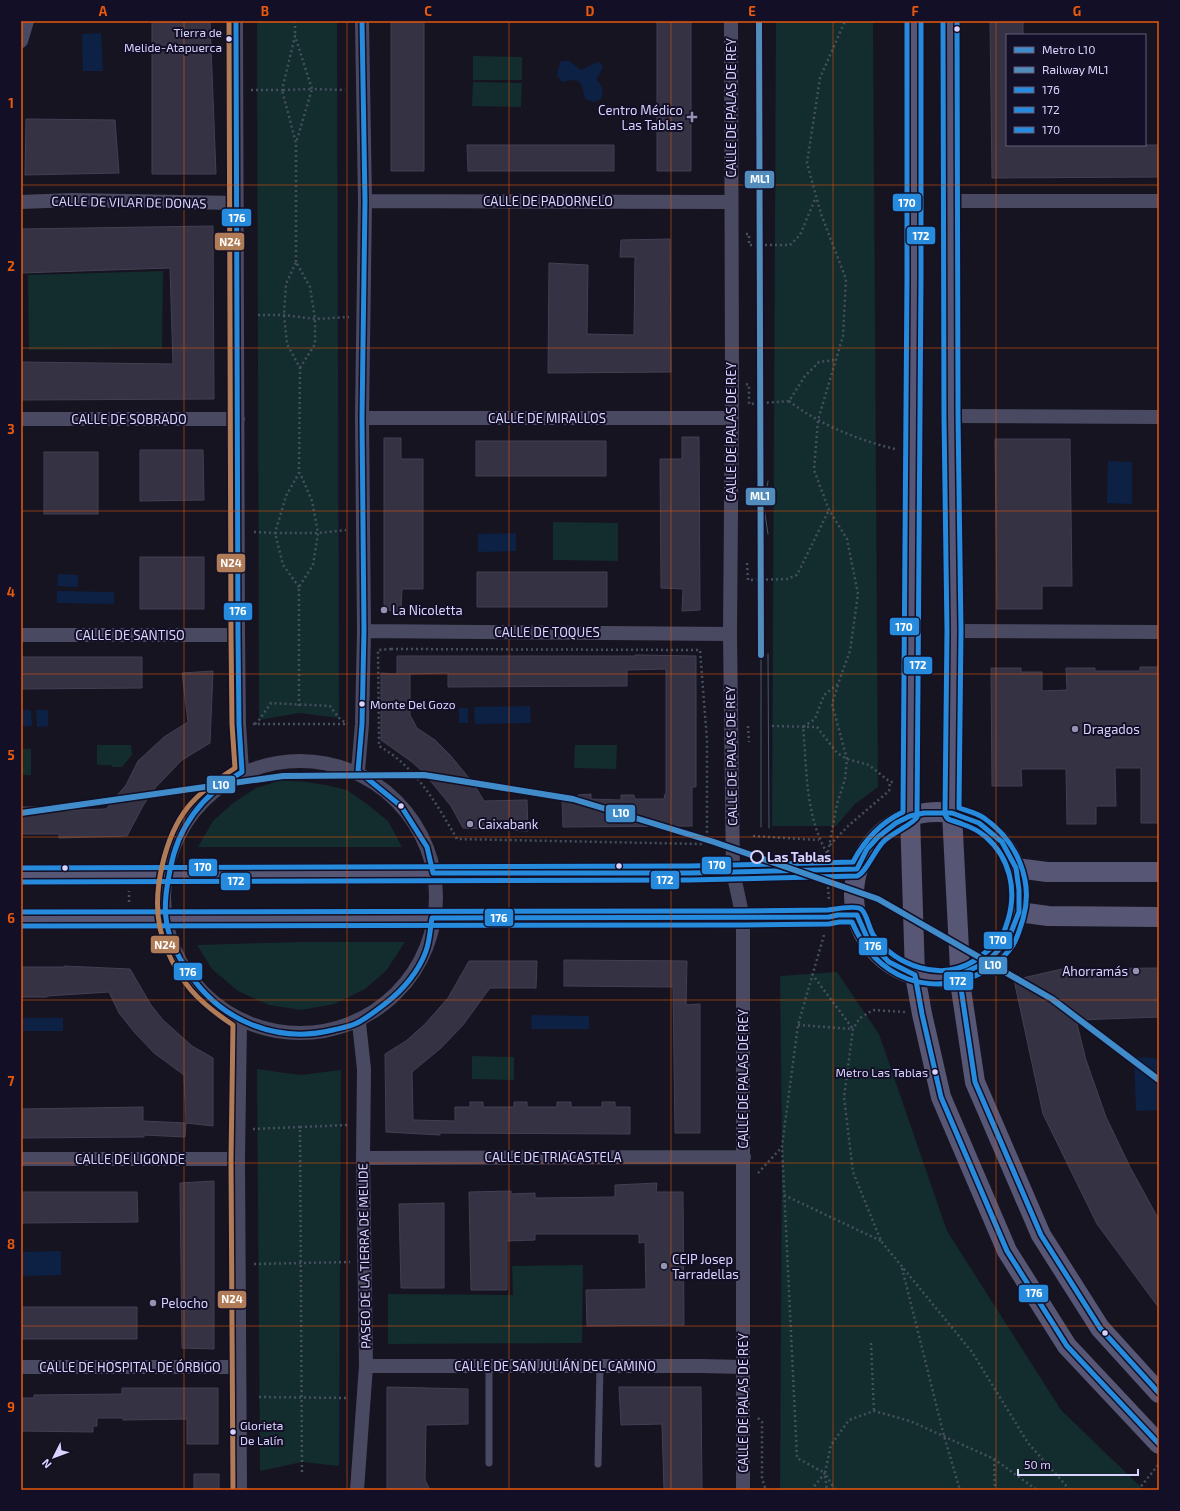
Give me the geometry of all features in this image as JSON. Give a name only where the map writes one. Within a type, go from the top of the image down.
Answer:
[{"type":"street","points":[[21,41],[27,21]]},
{"type":"street","points":[[236,21],[238,635],[239,724],[242,772]]},
{"type":"street","points":[[358,771],[362,724],[364,631],[362,418],[365,201],[362,21]]},
{"type":"street","name":"CALLE DE PALAS DE REY","points":[[731,21],[732,418],[730,634],[733,872],[743,918],[743,1490]]},
{"type":"street","points":[[914,21],[910,816],[915,975],[940,1097],[1007,1251],[1067,1346],[1159,1444]]},
{"type":"street","points":[[950,21],[951,416],[954,631],[952,813],[959,975],[975,1082],[1041,1235],[1100,1328],[1159,1394]]},
{"type":"street","name":"CALLE DE VILAR DE DONAS","points":[[21,202],[72,200],[236,203]]},
{"type":"street","name":"CALLE DE PADORNELO","points":[[365,201],[731,202]]},
{"type":"street","points":[[951,201],[1159,201]]},
{"type":"street","points":[[951,416],[1159,417]]},
{"type":"street","name":"CALLE DE MIRALLOS","points":[[362,418],[732,418]]},
{"type":"street","name":"CALLE DE SOBRADO","points":[[21,419],[238,419]]},
{"type":"street","name":"CALLE DE TOQUES","points":[[364,631],[730,634]]},
{"type":"street","points":[[954,631],[1159,632]]},
{"type":"street","name":"CALLE DE SANTISO","points":[[21,636],[238,635]]},
{"type":"street","points":[[319,759],[358,771],[401,806],[427,847],[434,872],[432,918],[426,951],[410,980],[387,1004],[359,1022],[330,1032],[299,1036],[269,1032],[240,1021],[213,1003],[192,980],[176,952],[166,920],[166,897],[169,874],[177,841],[193,813],[215,789],[242,772],[280,760],[319,759]]},
{"type":"street","points":[[924,813],[952,813],[979,823],[1002,842],[1016,868],[1019,890],[1019,912],[1008,940],[987,962],[959,975],[937,978],[915,975],[889,962],[869,942],[857,915],[855,891],[857,869],[867,849],[878,837],[896,823],[910,816],[924,813]]},
{"type":"street","points":[[1016,868],[1047,872],[1159,872]]},
{"type":"street","points":[[21,875],[434,872],[733,872],[857,869]]},
{"type":"street","points":[[1019,912],[1048,916],[1159,917]]},
{"type":"street","points":[[21,919],[166,920],[743,918],[829,917],[838,915],[857,915]]},
{"type":"street","points":[[240,1021],[238,1159],[240,1490]]},
{"type":"street","name":"PASEO DE LA TIERRA DE MELIDE","points":[[357,1490],[366,1366],[363,1158],[364,1068],[359,1022]]},
{"type":"street","name":"CALLE DE TRIACASTELA","points":[[363,1158],[744,1157]]},
{"type":"street","name":"CALLE DE LIGONDE","points":[[21,1159],[238,1159]]},
{"type":"street","name":"CALLE DE SAN JULIÁN DEL CAMINO","points":[[366,1366],[743,1367]]},
{"type":"street","name":"CALLE DE HOSPITAL DE ÓRBIGO","points":[[21,1367],[240,1367]]},
{"type":"lane","points":[[489,1366],[490,1463]]},
{"type":"lane","points":[[598,1464],[600,1366]]},
{"type":"path","points":[[294,21],[295,36],[312,90],[296,143]]},
{"type":"path","points":[[803,727],[810,812],[819,840],[828,854],[837,804],[845,780],[847,759],[832,704],[850,651],[858,594],[847,539],[829,510],[814,470],[818,420],[843,336],[846,279],[821,214],[807,163],[820,78],[845,21]]},
{"type":"path","points":[[295,36],[282,90],[296,143],[296,262],[286,284],[284,315],[287,344],[300,368],[299,473],[312,501],[318,533],[313,565],[299,587],[299,706]]},
{"type":"path","points":[[236,90],[345,90]]},
{"type":"path","points":[[731,233],[749,234],[749,245],[790,245],[800,235],[816,196]]},
{"type":"path","points":[[296,262],[310,288],[315,319],[315,344],[300,368]]},
{"type":"path","points":[[258,315],[284,315],[315,319],[345,316],[364,319]]},
{"type":"path","points":[[789,401],[805,376],[819,362],[835,360]]},
{"type":"path","points":[[732,384],[749,384],[749,404],[789,401],[805,413],[859,439],[895,449],[913,450]]},
{"type":"path","points":[[299,473],[286,496],[275,533],[283,565],[299,587]]},
{"type":"path","points":[[747,563],[748,580],[787,579],[797,575],[829,510]]},
{"type":"path","points":[[254,532],[318,533],[346,530]]},
{"type":"path","points":[[378,650],[700,650],[707,740],[707,836],[702,844],[457,839],[424,785],[404,764],[391,753],[379,746],[378,650]]},
{"type":"path","points":[[803,727],[815,719],[824,695],[838,684]]},
{"type":"path","points":[[254,724],[259,720],[271,703],[299,706],[330,706],[339,718],[347,724]]},
{"type":"path","points":[[239,724],[362,724]]},
{"type":"path","points":[[748,726],[749,742]]},
{"type":"path","points":[[772,726],[817,727],[837,753],[847,759],[869,765],[890,782],[911,783]]},
{"type":"path","points":[[829,846],[848,826],[889,791],[890,782]]},
{"type":"path","points":[[753,836],[819,840]]},
{"type":"path","points":[[828,869],[829,917],[798,1025],[782,1146],[797,1458],[825,1474],[835,1490]]},
{"type":"path","points":[[128,920],[129,874]]},
{"type":"path","points":[[812,974],[853,1029]]},
{"type":"path","points":[[884,1011],[873,1010],[860,1018],[853,1029],[844,1097],[853,1172],[881,1241],[972,1352],[1028,1443],[1070,1490]]},
{"type":"path","points":[[798,1025],[853,1029]]},
{"type":"path","points":[[253,1129],[349,1125]]},
{"type":"path","points":[[300,1127],[302,1473]]},
{"type":"path","points":[[743,1191],[782,1146]]},
{"type":"path","points":[[784,1195],[881,1241]]},
{"type":"path","points":[[254,1264],[350,1262]]},
{"type":"path","points":[[902,1267],[944,1436],[960,1490]]},
{"type":"path","points":[[872,1343],[874,1411]]},
{"type":"path","points":[[259,1397],[348,1398]]},
{"type":"path","points":[[827,1490],[825,1474],[830,1445],[849,1420],[874,1411],[910,1421],[994,1458],[1037,1490]]},
{"type":"path","points":[[994,1458],[995,1490]]},
{"type":"path","points":[[1138,1490],[1159,1464]]},
{"type":"path","points":[[811,1490],[825,1474]]},
{"type":"green space","points":[[257,21],[337,21],[339,718],[299,713],[259,720]]},
{"type":"green space","points":[[776,21],[873,21],[878,787],[855,804],[836,826],[772,826]]},
{"type":"green space","points":[[473,56],[522,57],[522,80],[473,80]]},
{"type":"green space","points":[[473,82],[522,83],[521,107],[472,106]]},
{"type":"green space","points":[[163,271],[162,349],[29,350],[28,275]]},
{"type":"green space","points":[[553,522],[618,523],[618,561],[553,560]]},
{"type":"green space","points":[[97,745],[131,745],[132,755],[122,767],[97,765]]},
{"type":"green space","points":[[575,745],[617,745],[616,769],[574,768]]},
{"type":"green space","points":[[21,749],[31,749],[31,775],[21,775]]},
{"type":"green space","points":[[281,780],[326,785],[347,790],[388,821],[402,847],[198,847],[213,821],[233,803],[256,788]]},
{"type":"green space","points":[[302,942],[405,942],[386,971],[365,989],[334,1004],[301,1010],[269,1005],[238,991],[212,969],[197,945]]},
{"type":"green space","points":[[837,972],[879,1034],[947,1231],[1061,1410],[1144,1490],[780,1490],[782,1146],[780,976]]},
{"type":"green space","points":[[472,1056],[514,1057],[514,1080],[472,1079]]},
{"type":"green space","points":[[257,1069],[300,1075],[341,1070],[339,1466],[302,1462],[260,1471]]},
{"type":"green space","points":[[583,1265],[582,1343],[388,1344],[388,1294],[513,1295],[512,1266]]},
{"type":"water","points":[[101,33],[103,71],[83,71],[82,34]]},
{"type":"water","points":[[561,61],[569,61],[581,70],[599,62],[603,66],[597,80],[602,89],[601,99],[593,102],[585,99],[582,86],[578,81],[572,80],[563,82],[557,76]]},
{"type":"water","points":[[1108,461],[1132,462],[1132,504],[1107,503]]},
{"type":"water","points":[[516,533],[516,551],[478,552],[478,534]]},
{"type":"water","points":[[58,574],[78,575],[78,587],[57,586]]},
{"type":"water","points":[[57,591],[114,592],[114,604],[57,603]]},
{"type":"water","points":[[530,706],[531,723],[475,724],[474,707]]},
{"type":"water","points":[[459,708],[468,708],[468,723],[459,723]]},
{"type":"water","points":[[21,710],[31,710],[32,726],[21,726]]},
{"type":"water","points":[[36,710],[48,710],[48,726],[37,727]]},
{"type":"water","points":[[532,1015],[589,1016],[589,1029],[531,1029]]},
{"type":"water","points":[[21,1018],[63,1018],[63,1031],[21,1031]]},
{"type":"water","points":[[1134,1057],[1155,1058],[1159,1062],[1159,1110],[1136,1111]]},
{"type":"water","points":[[61,1251],[61,1275],[21,1276],[21,1252]]},
{"type":"building","points":[[152,21],[210,21],[216,174],[152,174]]},
{"type":"building","points":[[391,21],[424,21],[424,171],[391,171]]},
{"type":"building","points":[[657,21],[691,21],[691,171],[657,171]]},
{"type":"building","points":[[990,21],[1023,21],[1023,34],[1006,34],[1006,146],[1159,145],[1159,177],[992,178]]},
{"type":"building","points":[[26,119],[115,120],[119,173],[25,175]]},
{"type":"building","points":[[467,145],[614,145],[614,171],[468,171]]},
{"type":"building","points":[[213,226],[214,399],[21,400],[21,362],[173,364],[170,268],[21,273],[21,229]]},
{"type":"building","points":[[670,239],[671,372],[548,373],[549,263],[588,265],[587,334],[634,335],[635,257],[620,257],[621,240]]},
{"type":"building","points":[[682,437],[699,437],[700,610],[682,611],[683,589],[661,588],[660,459],[682,459]]},
{"type":"building","points":[[384,438],[401,438],[401,459],[423,459],[423,589],[402,589],[401,611],[384,610]]},
{"type":"building","points":[[995,439],[1070,439],[1072,586],[1042,586],[1042,609],[997,609]]},
{"type":"building","points":[[476,441],[606,441],[606,476],[476,476]]},
{"type":"building","points":[[140,450],[203,450],[204,500],[140,501]]},
{"type":"building","points":[[44,452],[98,452],[98,514],[44,514]]},
{"type":"building","points":[[140,557],[204,557],[204,609],[140,609]]},
{"type":"building","points":[[477,572],[607,572],[607,607],[477,607]]},
{"type":"building","points":[[397,656],[696,656],[696,787],[692,787],[692,826],[563,827],[562,800],[578,799],[578,795],[591,794],[591,799],[621,800],[621,795],[634,795],[635,799],[664,799],[666,794],[666,669],[627,670],[627,686],[448,687],[448,673],[410,674],[410,715],[417,728],[435,740],[450,755],[474,784],[484,801],[527,800],[528,831],[463,828],[451,806],[423,772],[412,762],[381,740],[381,673],[397,674]]},
{"type":"building","points":[[21,657],[142,657],[142,688],[21,689]]},
{"type":"building","name":"Dragados","points":[[1140,667],[1159,667],[1159,823],[1141,823],[1141,768],[1115,768],[1116,806],[1096,806],[1096,824],[1067,824],[1066,769],[1021,769],[1022,786],[992,786],[991,668],[1021,668],[1021,672],[1042,672],[1042,691],[1067,690],[1066,668],[1095,668],[1095,671],[1140,671]]},
{"type":"building","points":[[213,671],[210,743],[182,760],[156,787],[144,804],[127,836],[59,838],[59,834],[21,834],[21,807],[44,807],[44,811],[106,809],[126,785],[138,761],[164,737],[188,722],[182,673]]},
{"type":"building","points":[[564,960],[687,961],[686,1005],[700,1004],[700,1133],[675,1133],[673,987],[564,986]]},
{"type":"building","points":[[469,961],[537,961],[536,988],[490,988],[463,1025],[441,1048],[412,1072],[413,1120],[455,1121],[455,1107],[470,1107],[470,1102],[483,1102],[483,1107],[514,1107],[514,1102],[527,1102],[527,1107],[557,1107],[557,1102],[571,1102],[571,1107],[602,1107],[602,1102],[615,1102],[615,1107],[630,1107],[630,1134],[440,1133],[440,1135],[386,1132],[385,1054],[406,1041],[425,1024],[448,998]]},
{"type":"building","points":[[64,966],[130,969],[151,1005],[163,1020],[192,1046],[213,1058],[213,1126],[186,1123],[184,1075],[154,1053],[135,1033],[119,1013],[109,992],[47,997],[21,997],[21,967]]},
{"type":"building","points":[[1159,968],[1159,1017],[1076,1020],[1086,1060],[1106,1117],[1130,1167],[1159,1220],[1159,1308],[1097,1224],[1043,1114],[1014,980],[1062,969]]},
{"type":"building","points":[[143,1107],[143,1121],[186,1123],[185,1137],[144,1135],[144,1137],[21,1138],[21,1109]]},
{"type":"building","points":[[214,1181],[214,1349],[182,1348],[180,1183]]},
{"type":"building","name":"CEIP Josep Tarradellas","points":[[657,1183],[656,1192],[683,1192],[684,1325],[587,1326],[586,1290],[646,1289],[645,1242],[639,1243],[639,1234],[535,1234],[535,1240],[507,1241],[507,1290],[471,1290],[469,1192],[511,1191],[511,1194],[535,1193],[535,1198],[615,1197],[615,1185]]},
{"type":"building","points":[[21,1192],[137,1192],[138,1222],[21,1223]]},
{"type":"building","points":[[444,1203],[444,1288],[401,1288],[399,1204]]},
{"type":"building","points":[[21,1307],[137,1307],[137,1339],[21,1339]]},
{"type":"building","points":[[387,1387],[468,1389],[468,1424],[426,1425],[425,1480],[430,1490],[387,1490]]},
{"type":"building","points":[[619,1387],[701,1387],[702,1490],[664,1490],[662,1424],[621,1425]]},
{"type":"building","points":[[122,1388],[218,1388],[218,1444],[187,1444],[187,1419],[123,1420],[123,1418],[97,1418],[97,1426],[93,1426],[93,1432],[21,1431],[21,1398],[34,1398],[34,1395],[122,1394]]},
{"type":"building","points":[[194,1474],[219,1474],[219,1490],[194,1490]]},
{"type":"tram line","points":[[760,481],[768,534]]},
{"type":"tram line","points":[[765,499],[768,481]]},
{"type":"tram line","points":[[760,533],[763,516]]},
{"type":"tram line","points":[[768,654],[769,828]]},
{"type":"tram line","points":[[761,655],[761,827]]},
{"type":"metro line","name":"L10","points":[[21,813],[283,776],[424,775],[573,799],[714,842],[878,899],[1052,999],[1159,1080]]},
{"type":"rail line","name":"ML1","points":[[759,21],[761,655]]},
{"type":"transit line","name":"N24","points":[[229,21],[231,635],[232,724],[235,768],[198,796],[180,819],[173,833],[162,864],[159,881],[158,913],[160,928],[165,945],[176,969],[191,990],[201,1000],[233,1025],[231,1159],[233,1490]]},
{"type":"transit line","name":"176","points":[[236,21],[238,635],[239,724],[242,772],[215,790],[194,812],[179,839],[174,854],[166,894],[166,918],[171,940],[185,967],[202,990],[217,1004],[234,1016],[252,1025],[271,1031],[291,1034],[312,1034],[351,1026],[376,1011],[392,998],[410,980],[419,966],[426,951],[432,918],[829,917],[838,915],[857,915],[869,942],[889,962],[915,975],[922,1014],[941,1097],[1007,1251],[1067,1346],[1159,1444]]},
{"type":"transit line","name":"176","points":[[362,21],[365,201],[362,418],[364,631],[362,724],[358,771],[401,806],[427,847],[433,873],[690,873],[857,869],[867,849],[878,837],[896,823],[910,816],[924,813],[952,813],[979,823],[1002,842],[1016,868],[1019,890],[1019,912],[1008,940],[987,962],[959,975],[975,1082],[1041,1235],[1100,1328],[1159,1393]]},
{"type":"transit line","name":"170","points":[[21,868],[690,866],[853,862],[874,832],[887,821],[903,812],[907,278],[907,21]]},
{"type":"transit line","name":"172","points":[[21,882],[690,880],[857,876],[860,874],[883,842],[917,817],[921,278],[921,21]]},
{"type":"transit line","name":"170","points":[[21,912],[743,911],[828,910],[854,907],[863,911],[872,933],[884,947],[895,956],[920,968],[947,970],[961,967],[974,961],[992,947],[1004,933],[1011,909],[1011,886],[1006,865],[994,845],[986,837],[972,828],[948,819],[945,814],[947,631],[944,416],[943,21]]},
{"type":"transit line","name":"172","points":[[21,926],[743,925],[829,924],[852,922],[856,932],[867,949],[889,970],[908,979],[922,983],[937,984],[951,983],[979,974],[992,966],[1003,956],[1015,942],[1023,919],[1026,905],[1024,876],[1014,850],[996,827],[981,816],[959,808],[961,631],[958,416],[957,21]]},
{"type":"place","name":"Tierra de Melide-Atapuerca","points":[[229,39]]},
{"type":"place","name":"Centro Médico Las Tablas","points":[[692,117]]},
{"type":"place","name":"La Nicoletta","points":[[384,610]]},
{"type":"place","name":"Monte Del Gozo","points":[[362,704]]},
{"type":"place","name":"Dragados","points":[[1075,729]]},
{"type":"place","name":"Caixabank","points":[[470,824]]},
{"type":"place","name":"Las Tablas","points":[[757,857]]},
{"type":"place","name":"Ahorramás","points":[[1136,971]]},
{"type":"place","name":"Metro Las Tablas","points":[[935,1072]]},
{"type":"place","name":"CEIP Josep Tarradellas","points":[[664,1266]]},
{"type":"place","name":"Pelocho","points":[[153,1303]]},
{"type":"place","name":"Glorieta De Lalín","points":[[233,1432]]}]
